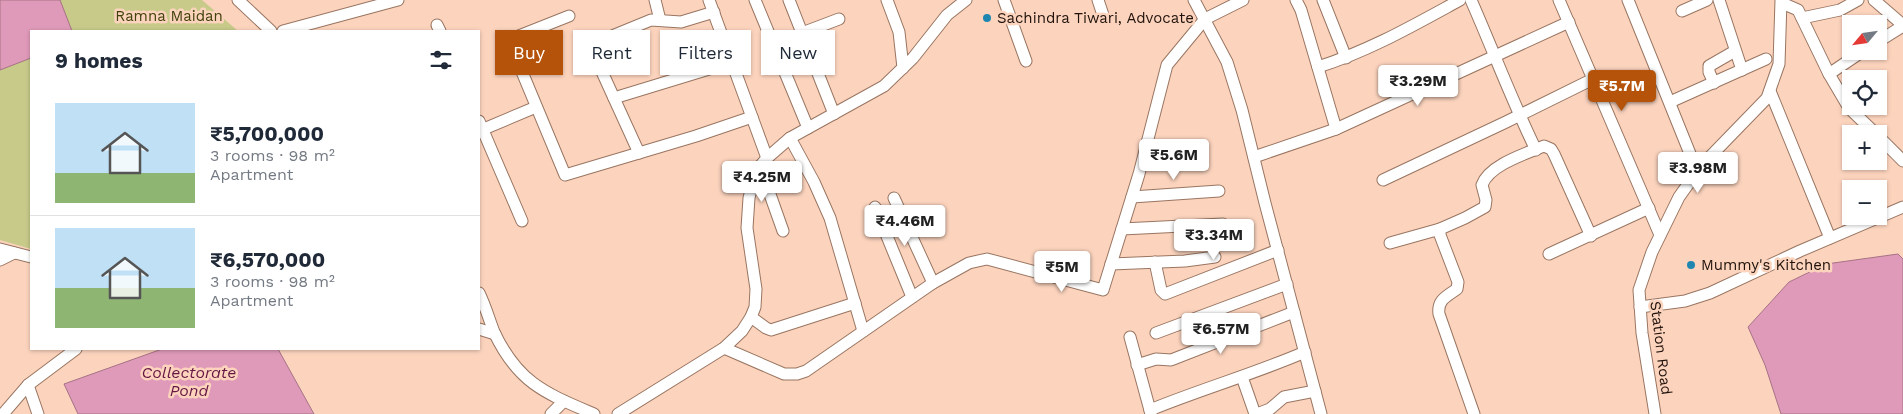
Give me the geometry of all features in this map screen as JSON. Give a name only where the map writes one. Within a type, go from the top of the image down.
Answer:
[{"type":"street","points":[[238,0],[269,30]]},
{"type":"street","points":[[287,30],[398,0]]},
{"type":"street","points":[[655,0],[660,20]]},
{"type":"street","points":[[709,0],[720,30]]},
{"type":"street","points":[[755,0],[808,128]]},
{"type":"street","points":[[789,0],[801,30]]},
{"type":"street","points":[[887,0],[899,32],[903,68]]},
{"type":"street","points":[[618,414],[724,348],[742,331],[751,317],[756,289],[747,228],[749,198],[752,186],[764,162],[790,138],[884,86],[913,58],[947,15],[966,0]]},
{"type":"street","points":[[1004,0],[1026,61]]},
{"type":"street","points":[[1098,0],[1104,18]]},
{"type":"street","points":[[1194,0],[1227,62],[1242,110],[1321,414]]},
{"type":"street","points":[[724,348],[784,374],[797,374],[806,371],[933,283],[969,263],[987,259],[1103,290],[1132,197],[1167,65],[1205,19],[1243,0]]},
{"type":"street","points":[[1296,0],[1301,10],[1336,129]]},
{"type":"street","points":[[1323,0],[1346,58]]},
{"type":"street","points":[[1318,67],[1346,58],[1381,43],[1460,0]]},
{"type":"street","points":[[1471,0],[1496,56],[1519,116],[1536,150]]},
{"type":"street","points":[[1559,0],[1660,235]]},
{"type":"street","points":[[1628,0],[1697,171]]},
{"type":"street","points":[[1682,11],[1707,0]]},
{"type":"street","points":[[1719,0],[1742,70]]},
{"type":"street","points":[[1802,18],[1840,10],[1858,0]]},
{"type":"street","points":[[1874,0],[1903,26],[1888,35]]},
{"type":"street","points":[[1782,1],[1798,10],[1829,74],[1850,108],[1867,125]]},
{"type":"street","name":"Station Road","points":[[1655,414],[1642,332],[1639,290],[1652,252],[1679,197],[1697,171],[1767,98],[1779,64],[1782,1]]},
{"type":"street","points":[[639,153],[592,47],[595,43],[647,21],[681,22],[714,12]]},
{"type":"street","points":[[569,16],[516,37],[510,42],[510,46],[565,175],[696,136],[752,117]]},
{"type":"street","points":[[811,30],[839,20]]},
{"type":"street","points":[[1254,157],[1336,129],[1569,22]]},
{"type":"street","points":[[1714,83],[1709,72],[1709,66],[1736,51]]},
{"type":"street","points":[[1670,102],[1766,59]]},
{"type":"street","points":[[1829,74],[1850,60]]},
{"type":"street","points":[[614,98],[689,75]]},
{"type":"street","points":[[737,75],[752,117],[783,231]]},
{"type":"street","points":[[819,75],[834,114]]},
{"type":"street","points":[[1384,180],[1593,79]]},
{"type":"street","points":[[1770,91],[1830,238]]},
{"type":"street","points":[[522,221],[480,127],[536,106]]},
{"type":"street","points":[[790,138],[814,182],[830,218],[863,331]]},
{"type":"street","points":[[1887,145],[1903,161]]},
{"type":"street","points":[[1390,243],[1440,229],[1482,210],[1486,204],[1482,185],[1488,175],[1498,166],[1544,146],[1551,150],[1591,236]]},
{"type":"street","points":[[1132,197],[1218,191]]},
{"type":"street","points":[[894,198],[933,283]]},
{"type":"street","points":[[875,207],[912,297]]},
{"type":"street","points":[[1640,307],[1685,301],[1710,293],[1903,207]]},
{"type":"street","points":[[1549,254],[1649,208]]},
{"type":"street","points":[[1122,230],[1223,224]]},
{"type":"street","points":[[1440,229],[1440,235],[1458,282],[1457,289],[1440,300],[1439,314],[1474,414]]},
{"type":"street","points":[[0,249],[30,257]]},
{"type":"street","points":[[1155,262],[1161,290],[1165,294],[1278,250]]},
{"type":"street","points":[[0,260],[14,253]]},
{"type":"street","points":[[1111,264],[1186,261],[1215,256]]},
{"type":"street","points":[[1156,334],[1286,284]]},
{"type":"street","points":[[480,297],[495,334],[520,372],[534,386],[594,414]]},
{"type":"street","points":[[751,317],[771,330],[855,303]]},
{"type":"street","points":[[1137,365],[1156,359],[1171,360],[1294,312]]},
{"type":"street","points":[[480,329],[495,334]]},
{"type":"street","points":[[1130,337],[1150,412],[1190,394],[1242,377],[1305,352]]},
{"type":"street","points":[[3,414],[28,385],[75,350]]},
{"type":"street","points":[[1242,377],[1256,414],[1268,410],[1284,397],[1315,391]]},
{"type":"street","points":[[28,385],[38,414]]},
{"type":"street","points":[[551,414],[564,401]]},
{"type":"green space","name":"Ramna Maidan","points":[[0,0],[202,0],[237,30],[30,30],[30,249],[0,240]]},
{"type":"water","points":[[0,0],[60,0],[72,30],[30,30],[30,58],[0,70]]},
{"type":"water","points":[[1898,254],[1903,259],[1903,414],[1781,414],[1765,365],[1748,327],[1789,282],[1826,264]]},
{"type":"water","name":"Collectorate Pond","points":[[159,350],[279,350],[314,414],[78,414],[64,384]]},
{"type":"place","name":"Sachindra Tiwari, Advocate","points":[[987,18]]},
{"type":"place","name":"Mummy's Kitchen","points":[[1691,265]]}]
